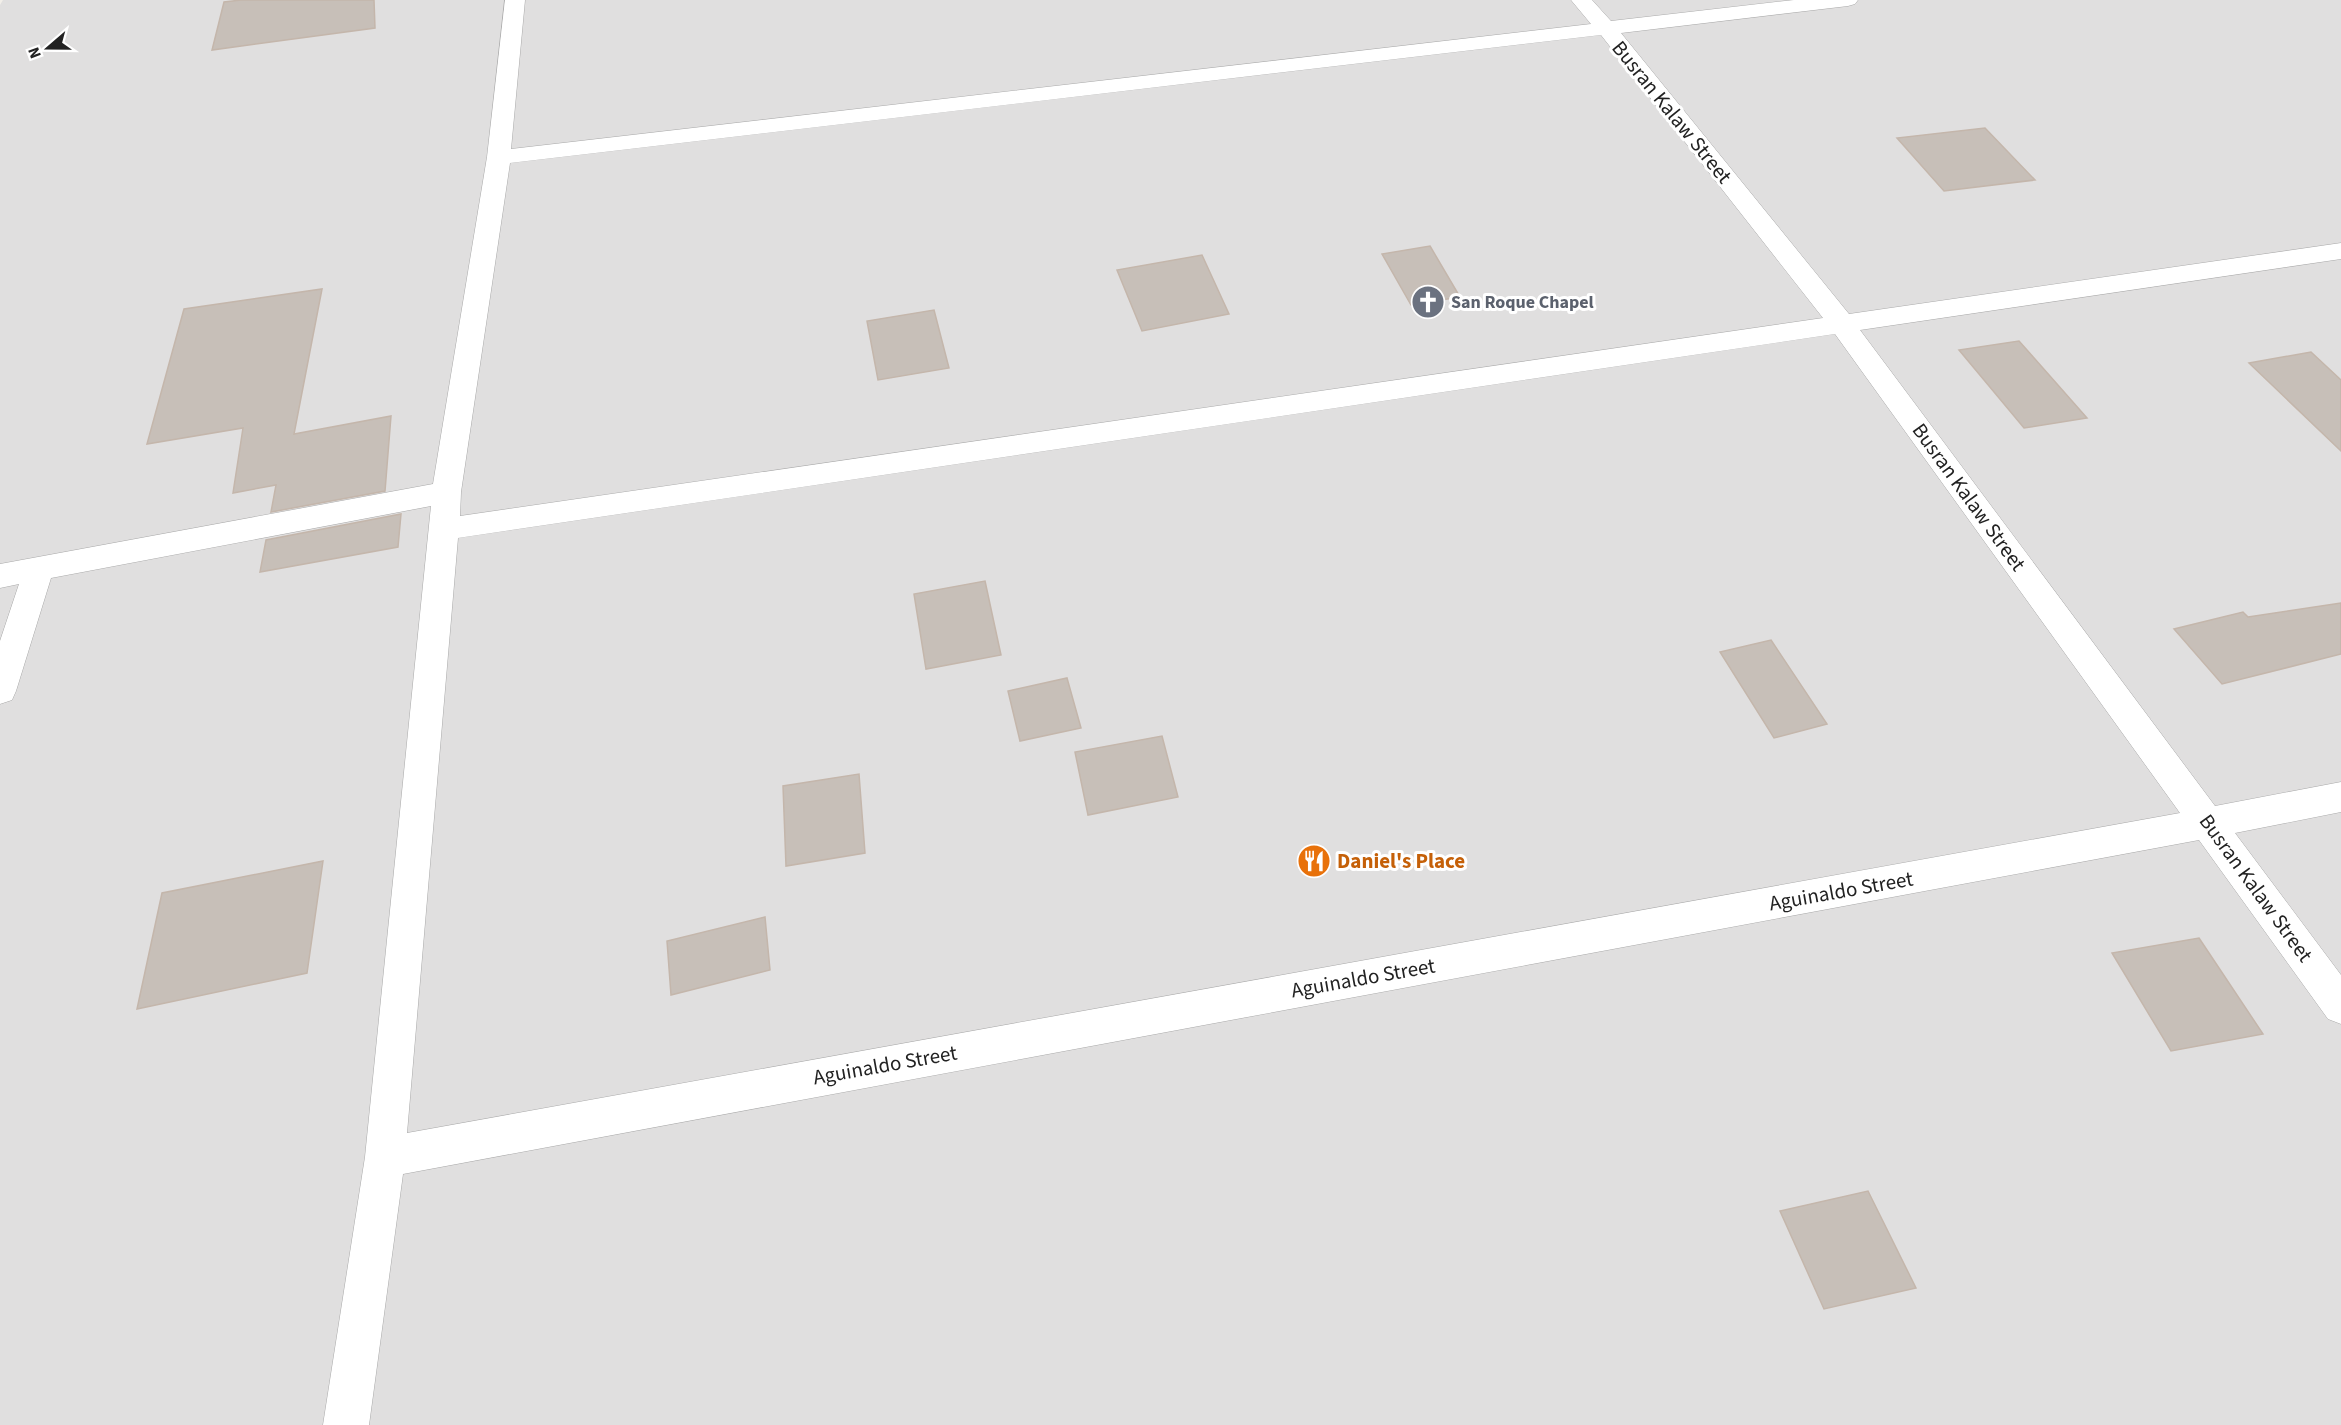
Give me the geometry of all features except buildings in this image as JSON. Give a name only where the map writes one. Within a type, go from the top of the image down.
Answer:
[{"type":"street","points":[[346,1425],[385,1157],[446,492],[499,157],[515,0]]},
{"type":"street","name":"Busran Kalaw Street","points":[[1581,0],[1607,29],[1842,324],[2210,823],[2341,1006]]},
{"type":"street","points":[[499,157],[1848,0]]},
{"type":"street","points":[[444,529],[2341,251]]},
{"type":"street","points":[[0,576],[446,492]]},
{"type":"street","points":[[0,691],[39,569]]},
{"type":"street","name":"Aguinaldo Street","points":[[385,1157],[2210,823],[2341,797]]},
{"type":"shaded area","points":[[3,0],[2341,0],[2341,1425],[0,1425],[0,5]]},
{"type":"place","name":"San Roque Chapel","points":[[1428,302]]},
{"type":"place","name":"Daniel's Place","points":[[1314,861]]}]
